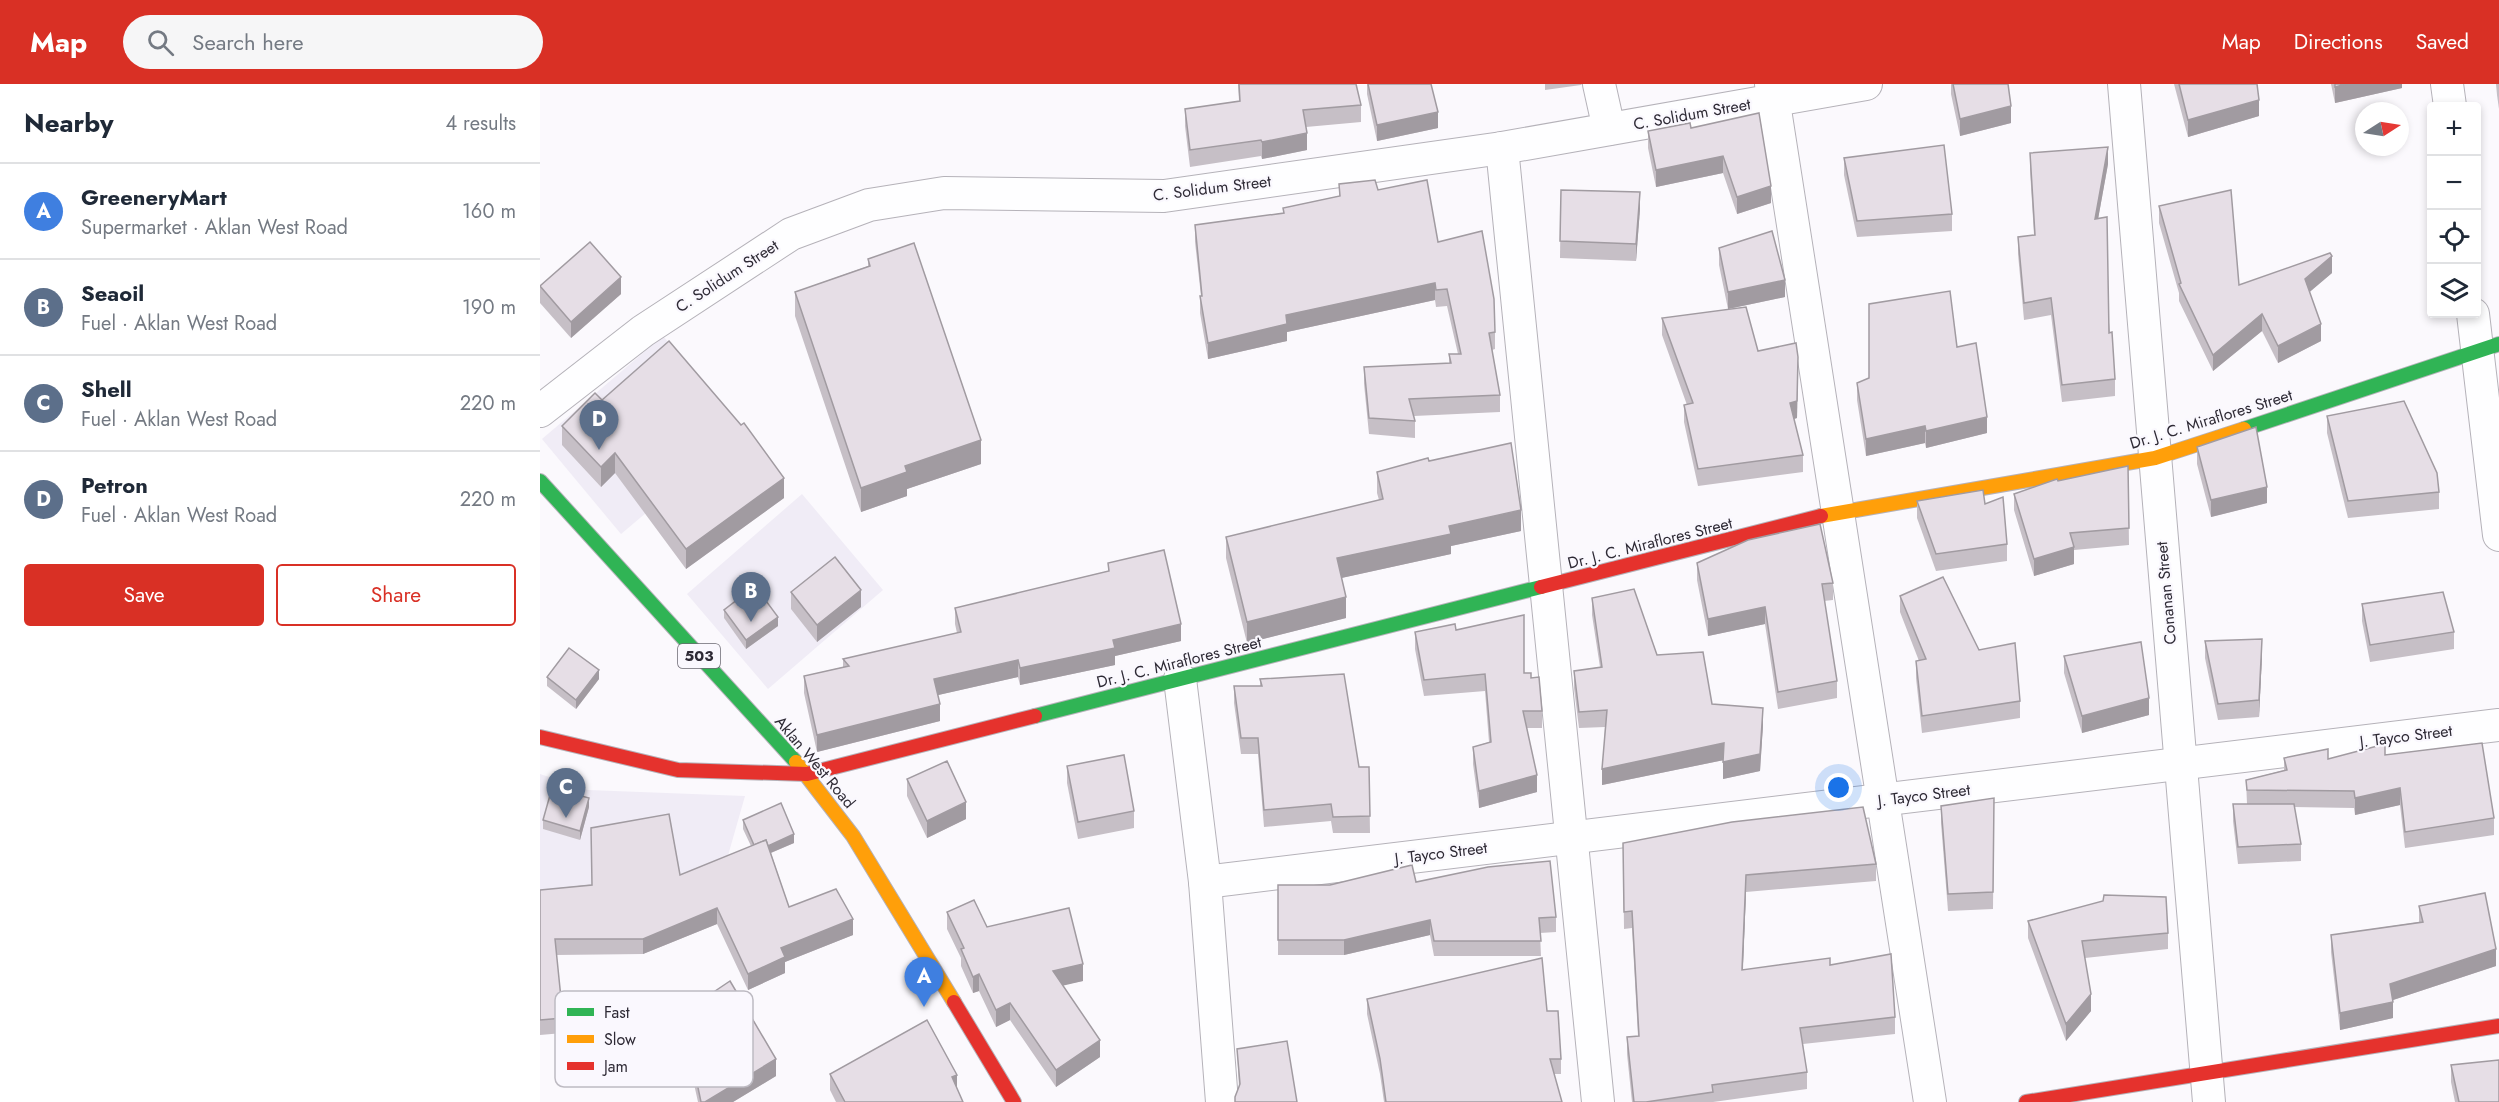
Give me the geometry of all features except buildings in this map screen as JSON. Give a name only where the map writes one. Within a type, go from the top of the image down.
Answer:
[{"type":"street","points":[[1599,84],[1609,129]]},
{"type":"street","name":"C. Solidum Street","points":[[540,411],[644,331],[790,234],[869,205],[944,193],[1164,196],[1502,148],[1609,129],[1772,92],[1866,84]]},
{"type":"street","name":"Conanan Street","points":[[2124,84],[2208,1088]]},
{"type":"street","points":[[2447,84],[2449,102]]},
{"type":"street","points":[[1772,92],[1930,1102]]},
{"type":"street","points":[[1502,148],[1598,1102]]},
{"type":"street","points":[[2476,318],[2488,347],[2499,535]]},
{"type":"street","name":"Dr. J. C. Miraflores Street","points":[[540,737],[678,770],[807,774],[1838,512],[2155,458],[2488,347]]},
{"type":"street","name":"Aklan West Road","points":[[540,481],[807,774],[853,836],[1014,1102]]},
{"type":"street","points":[[1180,679],[1205,882],[1222,1102]]},
{"type":"street","name":"J. Tayco Street","points":[[1205,882],[2499,725]]},
{"type":"street","points":[[2026,1102],[2208,1088],[2499,1026]]},
{"type":"shaded area","points":[[663,336],[743,431],[621,534],[542,439]]},
{"type":"shaded area","points":[[802,494],[883,590],[768,689],[687,594]]},
{"type":"shaded area","points":[[540,774],[588,790],[745,796],[725,866],[581,899],[540,889]]},
{"type":"traffic: fast","points":[[2244,429],[2499,344]]},
{"type":"traffic: fast","points":[[540,481],[796,762]]},
{"type":"traffic: fast","points":[[1035,716],[1541,587]]},
{"type":"traffic: slow","points":[[1821,516],[2155,458],[2244,429]]},
{"type":"traffic: slow","points":[[796,762],[853,836],[954,1002]]},
{"type":"traffic: jam","points":[[1541,587],[1821,516]]},
{"type":"traffic: jam","points":[[540,737],[678,770],[807,774],[1035,716]]},
{"type":"traffic: jam","points":[[954,1002],[1014,1102]]},
{"type":"traffic: jam","points":[[2026,1102],[2499,1026]]},
{"type":"place","name":"Petron","points":[[599,450]]},
{"type":"place","name":"Seaoil","points":[[751,622]]},
{"type":"place","name":"Shell","points":[[566,818]]},
{"type":"place","name":"GreeneryMart","points":[[924,1007]]}]
